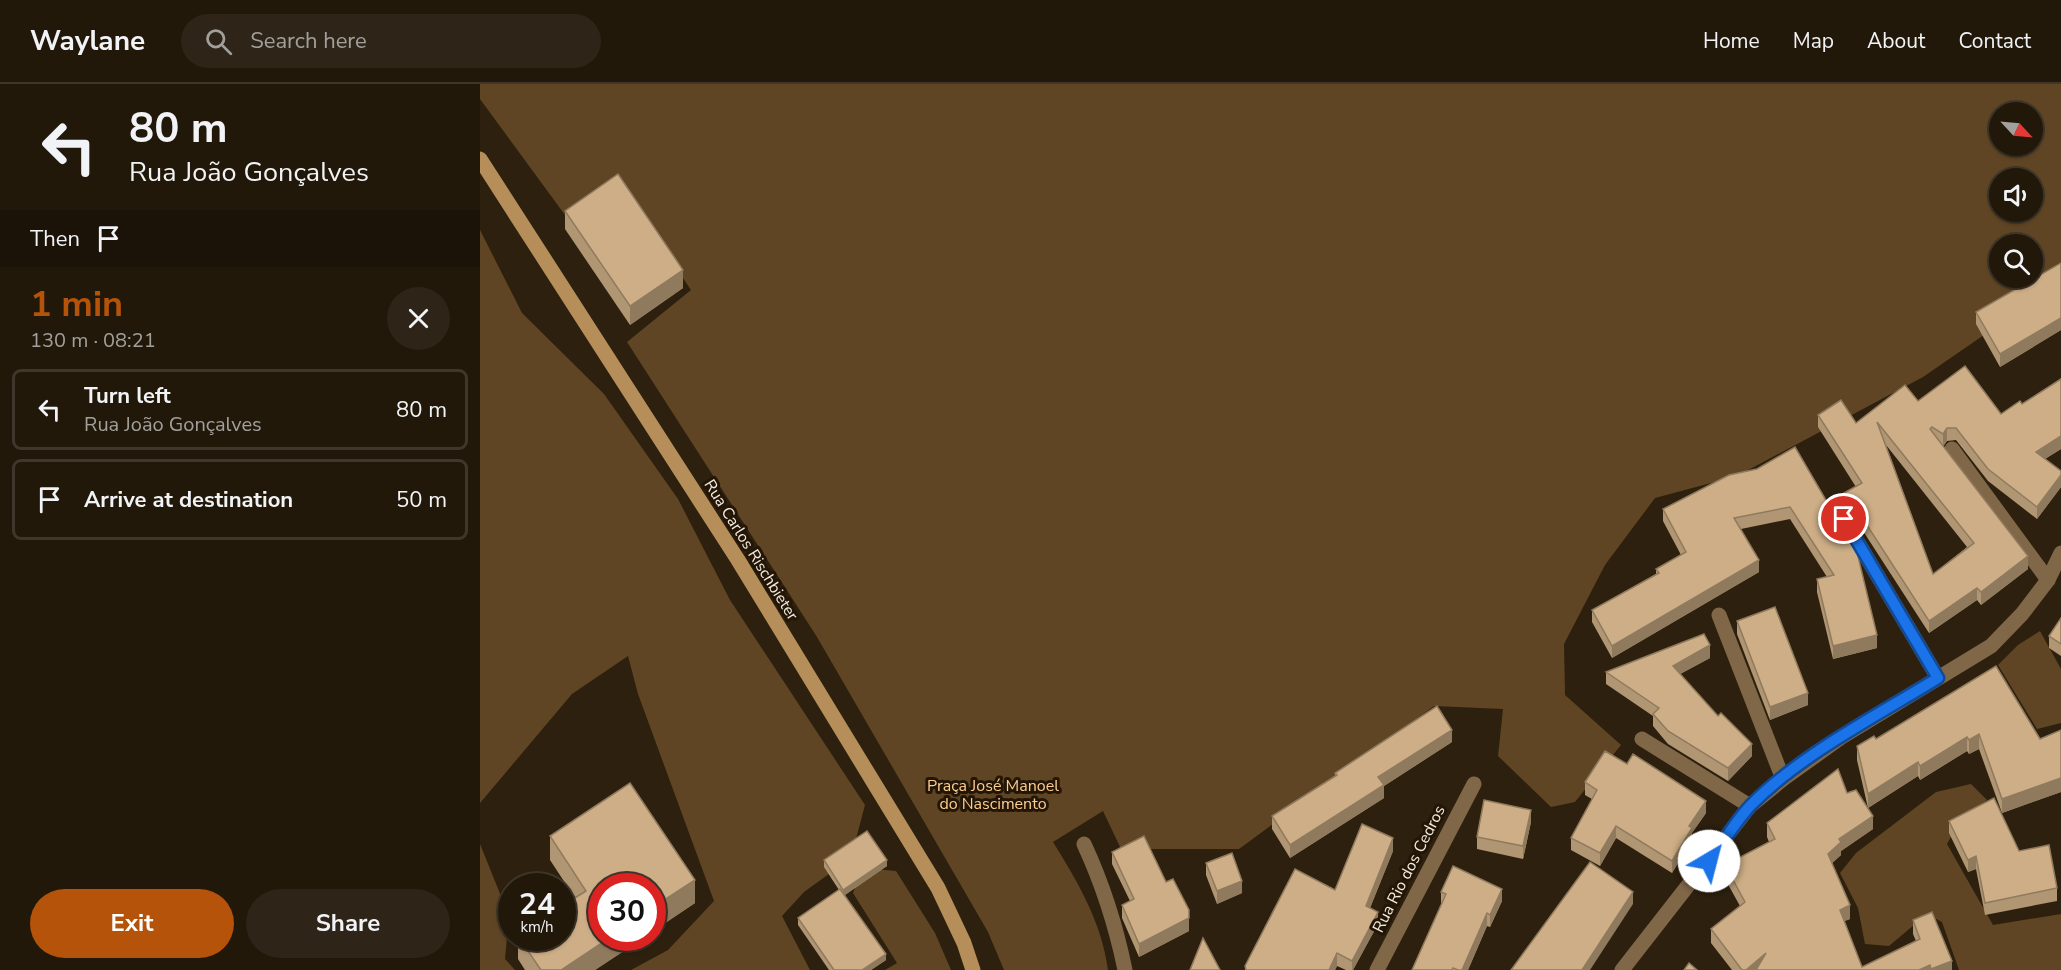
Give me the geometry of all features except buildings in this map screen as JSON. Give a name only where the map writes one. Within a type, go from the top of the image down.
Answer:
[{"type":"street","name":"Rua Carlos Rischbieter","points":[[480,159],[738,560],[938,888],[964,944],[973,970]]},
{"type":"street","points":[[1952,449],[2048,580]]},
{"type":"street","points":[[1844,519],[1938,678]]},
{"type":"street","points":[[1622,970],[1750,806],[1843,736],[1990,646],[2022,614],[2048,580],[2061,553]]},
{"type":"street","points":[[1719,615],[1783,779]]},
{"type":"street","points":[[1642,739],[1750,806]]},
{"type":"street","name":"Rua Rio dos Cedros","points":[[1377,970],[1474,784]]},
{"type":"street","points":[[1084,844],[1102,882],[1125,970]]},
{"type":"green space","name":"Praça José Manoel do Nascimento","points":[[480,84],[2061,84],[2061,282],[1923,377],[1737,476],[1655,498],[1605,565],[1564,644],[1565,695],[1621,745],[1575,802],[1551,807],[1498,756],[1503,709],[1434,706],[1239,849],[1121,849],[1103,811],[1053,842],[1095,919],[1108,970],[1004,970],[988,932],[817,637],[627,342],[691,290],[617,180],[565,215],[480,99]]},
{"type":"green space","points":[[480,230],[522,313],[604,394],[678,499],[730,600],[865,805],[851,858],[804,892],[782,916],[810,970],[631,970],[668,950],[714,901],[638,694],[628,656],[572,694],[480,803]]},
{"type":"green space","points":[[2040,631],[2061,669],[2061,723],[2037,729],[1998,665],[2018,645]]},
{"type":"green space","points":[[1971,784],[1987,800],[1962,817],[1947,844],[1993,925],[2061,914],[2061,970],[1959,970],[1942,922],[1927,914],[1889,946],[1865,944],[1858,908],[1840,873],[1856,853],[1936,792]]},
{"type":"green space","points":[[480,844],[498,889],[498,951],[506,951],[505,959],[515,970],[480,970]]},
{"type":"green space","points":[[863,868],[896,871],[935,933],[951,970],[885,970],[897,963],[853,893]]},
{"type":"route","points":[[1709,861],[1750,806],[1783,779],[1843,736],[1938,678],[1844,519]]}]
